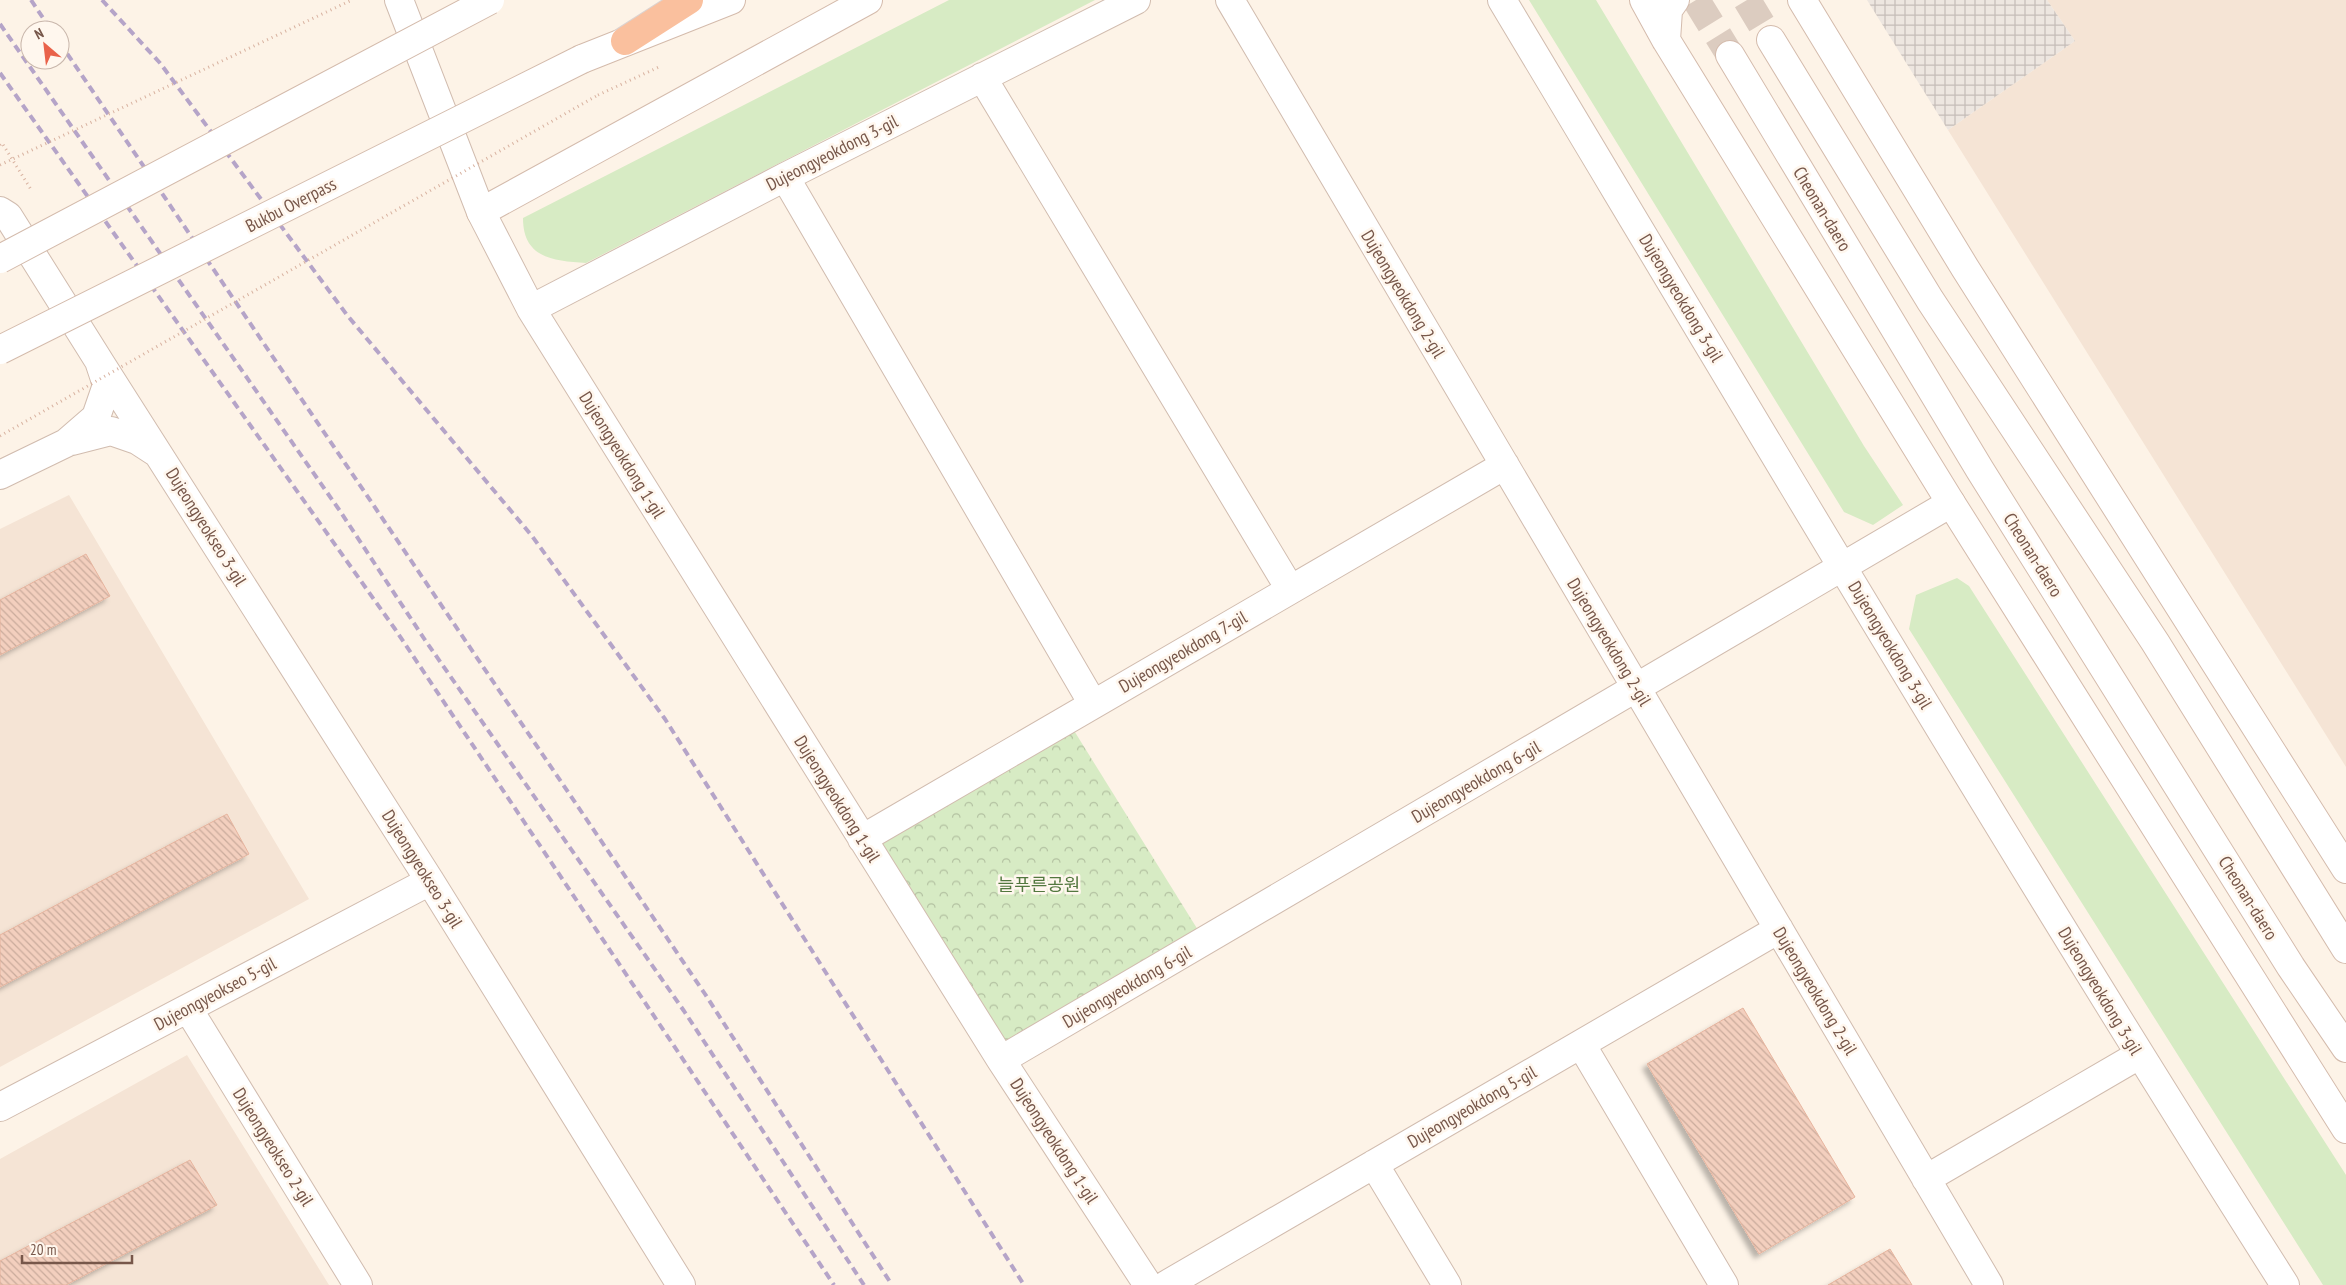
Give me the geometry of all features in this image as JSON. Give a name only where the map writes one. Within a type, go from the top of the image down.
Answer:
[{"type":"highway","points":[[625,41],[689,0]]},
{"type":"street","name":"Dujeongyeokdong 1-gil","points":[[399,0],[481,212],[531,310],[1001,1060],[1148,1285]]},
{"type":"street","points":[[0,259],[490,0]]},
{"type":"street","name":"Bukbu Overpass","points":[[0,350],[582,59],[731,0]]},
{"type":"street","points":[[481,212],[868,0]]},
{"type":"street","name":"Dujeongyeokdong 3-gil","points":[[531,310],[784,177],[1136,0]]},
{"type":"street","name":"Dujeongyeokdong 2-gil","points":[[1230,0],[1988,1285]]},
{"type":"street","name":"Dujeongyeokdong 3-gil","points":[[1502,0],[1842,567],[2139,1055],[2285,1285]]},
{"type":"street","points":[[1644,0],[1666,40],[1951,503],[2346,1129]]},
{"type":"street","points":[[1666,40],[1668,10],[1675,0]]},
{"type":"street","points":[[1802,0],[1965,268],[2346,869]]},
{"type":"street","points":[[1770,40],[1930,300],[2155,642],[2346,949]]},
{"type":"street","name":"Cheonan-daero","points":[[1730,55],[1985,478],[2291,967],[2346,1048]]},
{"type":"street","points":[[982,77],[1290,589]]},
{"type":"street","points":[[784,177],[1093,704]]},
{"type":"street","points":[[0,211],[8,216],[99,361],[107,385],[96,417],[66,443]]},
{"type":"street","name":"Dujeongyeokseo 3-gil","points":[[99,361],[430,881],[680,1285]]},
{"type":"street","points":[[0,474],[66,443],[111,431],[137,440],[161,456]]},
{"type":"street","name":"Dujeongyeokdong 7-gil","points":[[862,838],[1504,465]]},
{"type":"street","name":"Dujeongyeokdong 6-gil","points":[[1001,1060],[1951,503]]},
{"type":"street","name":"Dujeongyeokseo 5-gil","points":[[0,1107],[430,881]]},
{"type":"street","name":"Dujeongyeokdong 5-gil","points":[[1166,1285],[1778,929]]},
{"type":"street","name":"Dujeongyeokseo 2-gil","points":[[189,1008],[358,1285]]},
{"type":"street","points":[[1581,1044],[1724,1285]]},
{"type":"street","points":[[1926,1180],[2139,1055]]},
{"type":"street","points":[[1374,1164],[1448,1285]]},
{"type":"path","points":[[0,165],[352,0]]},
{"type":"path","points":[[0,436],[598,95]]},
{"type":"shaded area","points":[[1867,0],[2047,0],[2075,41],[1948,130]]},
{"type":"shaded area","points":[[2047,0],[2346,0],[2346,767],[1948,130],[2075,41]]},
{"type":"shaded area","points":[[69,495],[309,899],[0,1067],[0,529]]},
{"type":"shaded area","points":[[187,1055],[329,1285],[0,1285],[0,1159]]},
{"type":"green space","points":[[949,0],[1095,0],[586,263],[562,261],[542,255],[528,242],[524,231],[523,218]]},
{"type":"green space","points":[[1529,0],[1596,0],[1864,446],[1903,505],[1873,525],[1844,512]]},
{"type":"green space","points":[[1957,578],[1969,586],[2346,1175],[2346,1285],[2323,1285],[1909,629],[1916,595]]},
{"type":"green space","name":"늘푸른공원","points":[[1073,729],[1198,930],[1006,1043],[879,841]]},
{"type":"building","points":[[86,554],[110,596],[0,655],[0,600]]},
{"type":"building","points":[[227,814],[249,854],[0,987],[0,935]]},
{"type":"building","points":[[1743,1008],[1855,1197],[1759,1254],[1647,1064]]},
{"type":"building","points":[[190,1160],[217,1205],[66,1285],[0,1285],[0,1261]]},
{"type":"building","points":[[1890,1249],[1912,1285],[1828,1285]]},
{"type":"tunnel","points":[[1696,0],[1730,55]]},
{"type":"tunnel","points":[[1747,0],[1771,40]]},
{"type":"railway","points":[[31,0],[44,20]]},
{"type":"railway","points":[[102,0],[160,63],[347,315],[532,536],[665,719],[1024,1285]]},
{"type":"railway","points":[[0,24],[340,511],[425,640],[684,1011],[864,1285]]},
{"type":"railway","points":[[70,58],[705,994],[892,1285]]},
{"type":"railway","points":[[0,73],[395,629],[834,1285]]}]
